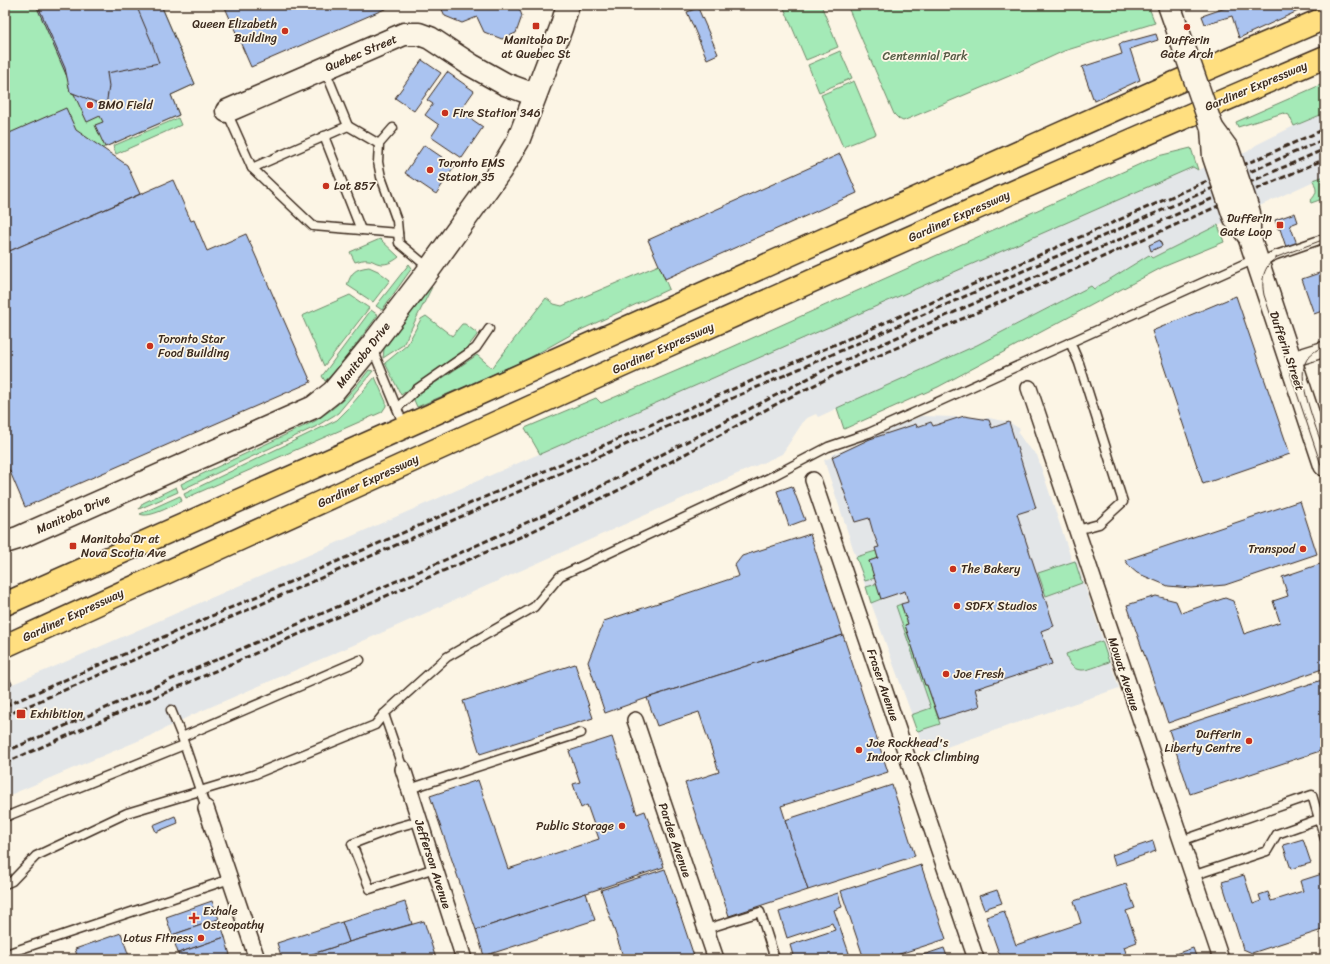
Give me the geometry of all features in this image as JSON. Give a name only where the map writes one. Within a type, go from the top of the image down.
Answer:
[{"type":"highway","points":[[5,604],[1156,91],[1325,18]]},
{"type":"highway","name":"Gardiner Expressway","points":[[5,646],[542,401],[1169,123],[1325,57]]},
{"type":"street","name":"Manitoba Drive","points":[[5,542],[18,538],[314,407],[333,392],[371,346],[504,165],[518,141],[561,28],[568,5]]},
{"type":"street","name":"Dufferin Street","points":[[1172,14],[1212,128],[1214,157],[1235,218],[1249,236],[1325,465]]},
{"type":"street","name":"Quebec Street","points":[[227,111],[404,34],[419,34],[430,38],[471,65],[505,84],[535,95]]},
{"type":"street","points":[[1290,360],[1325,349]]},
{"type":"street","name":"Mowat Avenue","points":[[1029,388],[1221,959]]},
{"type":"street","name":"Fraser Avenue","points":[[813,480],[976,959]]},
{"type":"street","name":"Pardee Avenue","points":[[635,720],[716,959]]},
{"type":"street","name":"Jefferson Avenue","points":[[403,769],[464,959]]},
{"type":"street","points":[[206,808],[257,959]]},
{"type":"lane","points":[[324,68],[348,126],[379,144]]},
{"type":"lane","points":[[227,111],[252,168],[313,226],[398,233]]},
{"type":"lane","points":[[252,168],[348,126]]},
{"type":"lane","points":[[393,128],[379,144],[378,162],[381,177],[398,220],[399,243],[429,268]]},
{"type":"lane","points":[[324,136],[361,230]]},
{"type":"lane","points":[[5,884],[12,881],[36,856],[127,813],[253,775],[375,725],[384,714],[447,657],[534,607],[560,576],[769,478],[828,447],[869,433],[1070,342],[1257,261],[1325,238]]},
{"type":"lane","points":[[397,408],[416,389],[476,348],[489,329]]},
{"type":"lane","points":[[1070,342],[1079,363],[1123,502],[1099,524],[1077,530]]},
{"type":"lane","points":[[371,346],[403,423]]},
{"type":"lane","points":[[5,817],[183,741],[360,660]]},
{"type":"lane","points":[[171,710],[206,808]]},
{"type":"lane","points":[[384,714],[403,769]]},
{"type":"lane","points":[[409,789],[581,733]]},
{"type":"lane","points":[[1181,841],[1312,796],[1325,839]]},
{"type":"lane","points":[[1192,876],[1267,851],[1277,834],[1319,819]]},
{"type":"lane","points":[[419,821],[394,828],[352,844],[370,889],[435,868]]},
{"type":"lane","points":[[12,952],[230,879]]},
{"type":"lane","points":[[706,929],[760,912],[775,959]]},
{"type":"shaded area","points":[[1325,113],[1325,176],[1218,225],[1152,258],[1149,255],[1094,289],[1091,286],[977,345],[818,417],[816,414],[805,419],[782,454],[372,637],[192,715],[152,735],[5,797],[5,687],[1193,167],[1198,170],[1247,152],[1256,145],[1294,126]]},
{"type":"shaded area","name":"The Bakery","points":[[921,416],[989,418],[1009,422],[1020,429],[1018,433],[1027,446],[1037,455],[1072,561],[1076,559],[1119,688],[926,754],[871,603],[824,460],[832,457],[832,455]]},
{"type":"green space","name":"BMO Field","points":[[5,5],[161,5],[195,84],[171,95],[179,115],[5,190]]},
{"type":"green space","points":[[790,5],[821,5],[838,47],[806,60],[784,8]]},
{"type":"green space","name":"Centennial Park","points":[[847,5],[1148,5],[1155,23],[1064,51],[903,121],[894,114]]},
{"type":"green space","points":[[840,51],[852,78],[819,92],[808,65]]},
{"type":"green space","points":[[854,81],[876,134],[843,147],[821,95]]},
{"type":"green space","points":[[1325,83],[1325,113],[1294,126],[1289,115],[1283,113],[1238,127],[1236,122]]},
{"type":"green space","points":[[178,118],[181,125],[116,154],[113,146]]},
{"type":"green space","points":[[1191,148],[1198,170],[1193,167],[540,454],[525,428],[596,398],[601,403],[730,348],[1158,156]]},
{"type":"green space","points":[[1325,176],[1325,198],[1311,203],[1310,201],[1316,191],[1313,180]]},
{"type":"green space","points":[[1218,225],[1224,242],[1163,267],[938,387],[844,429],[837,408],[977,345],[1091,286],[1094,289],[1149,255],[1152,258]]},
{"type":"green space","points":[[380,239],[399,257],[386,264],[380,264],[371,260],[355,262],[350,252]]},
{"type":"green space","points":[[409,264],[412,268],[382,310],[376,306]]},
{"type":"green space","points":[[659,265],[669,289],[572,334],[524,361],[417,407],[414,400],[417,395],[477,355],[492,368],[546,298],[554,304],[562,306]]},
{"type":"green space","points":[[369,267],[378,271],[390,280],[373,302],[347,285],[354,272]]},
{"type":"green space","points":[[431,286],[432,287],[403,345],[383,358],[384,349]]},
{"type":"green space","points":[[350,295],[369,308],[324,366],[302,316]]},
{"type":"green space","points":[[371,310],[378,315],[336,371],[325,381],[322,376]]},
{"type":"green space","points":[[426,316],[452,336],[462,324],[465,324],[477,333],[477,335],[467,348],[401,395],[385,363],[407,345],[421,319]]},
{"type":"green space","points":[[369,370],[373,371],[338,413],[315,427],[183,489],[181,484],[315,421],[345,398]]},
{"type":"green space","points":[[375,377],[386,402],[386,406],[382,412],[186,498],[184,494],[337,420]]},
{"type":"green space","points":[[176,487],[178,492],[139,509],[143,503]]},
{"type":"green space","points":[[180,496],[182,501],[167,508],[149,515],[140,514]]},
{"type":"green space","points":[[876,551],[878,558],[869,561],[875,578],[865,581],[856,557]]},
{"type":"green space","points":[[1075,561],[1082,583],[1046,596],[1038,573]]},
{"type":"green space","points":[[877,584],[881,599],[871,603],[866,587]]},
{"type":"green space","points":[[901,604],[908,624],[905,625],[940,724],[918,731],[911,715],[931,708],[896,606]]},
{"type":"green space","points":[[1102,641],[1109,662],[1089,669],[1078,670],[1069,662],[1066,654]]},
{"type":"building","points":[[36,5],[161,5],[195,84],[171,95],[179,115],[105,147],[95,125],[103,122],[100,116],[87,122],[74,94],[70,92],[68,79]]},
{"type":"building","points":[[46,5],[136,5],[159,63],[107,73],[109,86],[106,106],[70,92],[65,68],[39,8]]},
{"type":"building","name":"Queen Elizabeth Building","points":[[224,5],[394,5],[251,67]]},
{"type":"building","points":[[440,5],[518,5],[522,16],[516,33],[502,39],[484,32],[477,17],[462,23],[445,16]]},
{"type":"building","points":[[1234,5],[1311,5],[1239,38],[1232,16],[1205,24],[1202,16]]},
{"type":"building","points":[[698,8],[718,54],[707,59],[687,12]]},
{"type":"building","points":[[1156,34],[1158,40],[1130,49],[1140,80],[1094,101],[1082,67],[1122,54],[1119,44]]},
{"type":"building","points":[[422,60],[441,73],[414,111],[395,98]]},
{"type":"building","name":"Fire Station 346","points":[[447,72],[474,91],[460,111],[483,127],[462,158],[431,137],[439,125],[425,115],[433,104],[427,100]]},
{"type":"building","points":[[66,108],[76,130],[127,165],[140,194],[5,253],[5,135]]},
{"type":"building","name":"Toronto EMS Station 35","points":[[424,145],[455,166],[436,194],[405,173]]},
{"type":"building","points":[[840,154],[857,193],[665,279],[648,240]]},
{"type":"building","name":"Toronto Star Food Building","points":[[173,180],[191,221],[194,220],[207,251],[246,234],[311,382],[25,507],[5,460],[5,253]]},
{"type":"building","points":[[1295,213],[1298,222],[1290,225],[1297,244],[1286,247],[1280,229],[1278,229],[1275,220]]},
{"type":"building","points":[[1160,240],[1162,246],[1151,251],[1149,245]]},
{"type":"building","points":[[1325,271],[1325,310],[1314,314],[1302,279]]},
{"type":"building","points":[[1236,296],[1290,454],[1203,484],[1152,331]]},
{"type":"building","name":"The Bakery","points":[[964,416],[989,420],[992,428],[1009,422],[1036,508],[1017,514],[1054,626],[1041,631],[1052,664],[975,689],[980,706],[939,719],[927,685],[925,685],[905,625],[908,624],[901,604],[908,602],[905,591],[881,599],[869,561],[878,558],[875,548],[879,547],[869,518],[855,522],[832,457],[870,439],[916,424],[917,427],[931,422],[933,426]]},
{"type":"building","points":[[792,486],[805,520],[789,526],[777,491]]},
{"type":"building","points":[[1300,501],[1317,554],[1225,585],[1191,588],[1168,586],[1137,573],[1125,560]]},
{"type":"building","points":[[810,534],[843,635],[605,713],[588,662],[604,621],[739,576],[735,565],[742,556]]},
{"type":"building","points":[[1323,563],[1325,569],[1325,668],[1168,723],[1127,605],[1156,596],[1176,601],[1181,613],[1225,598],[1233,601],[1244,634],[1280,622],[1273,601],[1288,596],[1282,577]]},
{"type":"building","points":[[843,635],[888,772],[781,806],[808,890],[729,916],[685,783],[719,772],[699,712],[657,726],[647,698]]},
{"type":"building","points":[[575,664],[593,718],[480,754],[463,701]]},
{"type":"building","points":[[5,668],[12,684],[5,688]]},
{"type":"building","name":"Dufferin Liberty Centre","points":[[1325,679],[1325,765],[1320,751],[1190,794],[1169,730]]},
{"type":"building","name":"Public Storage","points":[[612,737],[637,814],[645,811],[664,867],[476,930],[430,796],[478,780],[508,869],[599,839],[587,805],[581,808],[573,784],[580,782],[569,751]]},
{"type":"building","points":[[892,785],[915,856],[808,890],[785,820]]},
{"type":"building","points":[[175,816],[178,823],[156,832],[153,825]]},
{"type":"building","points":[[1303,839],[1311,863],[1291,869],[1283,845]]},
{"type":"building","points":[[1153,841],[1156,851],[1115,865],[1112,855]]},
{"type":"building","points":[[921,865],[946,939],[884,959],[864,959],[841,891]]},
{"type":"building","points":[[665,869],[695,959],[624,959],[601,890]]},
{"type":"building","points":[[1325,873],[1325,929],[1252,953],[1243,949],[1222,882],[1244,875],[1253,904],[1261,901],[1259,895],[1268,892],[1271,901],[1303,891],[1300,881]]},
{"type":"building","points":[[1126,884],[1135,908],[1126,911],[1137,942],[1124,947],[1128,959],[1001,959],[986,917],[1004,911],[1016,945],[1081,923],[1074,901]]},
{"type":"building","points":[[997,890],[1002,903],[984,909],[979,896]]},
{"type":"building","points":[[586,893],[595,920],[484,956],[476,930]]},
{"type":"building","points":[[838,893],[842,907],[834,910],[851,959],[844,959],[843,956],[835,959],[794,959],[790,945],[835,930],[832,923],[787,938],[779,912]]},
{"type":"building","points":[[212,901],[219,919],[172,935],[166,917]]},
{"type":"building","points":[[405,902],[412,924],[349,942],[342,922]]},
{"type":"building","points":[[219,919],[225,937],[178,953],[172,935]]},
{"type":"building","points":[[424,921],[436,959],[297,959],[349,942]]},
{"type":"building","points":[[342,922],[349,942],[297,959],[282,959],[277,943]]},
{"type":"building","points":[[121,933],[130,959],[78,959],[75,949]]},
{"type":"building","points":[[225,937],[230,955],[218,959],[180,959],[178,953]]},
{"type":"building","points":[[944,948],[948,959],[914,959],[914,958]]},
{"type":"building","points":[[1193,948],[1197,959],[1167,959],[1166,957]]},
{"type":"tram line","points":[[1325,239],[1277,257],[1266,269],[1263,279],[1264,295],[1325,477]]},
{"type":"tram line","points":[[1325,346],[1318,349],[1309,357],[1305,363],[1303,376],[1310,410],[1325,453]]},
{"type":"railway","points":[[5,706],[951,294],[1325,129]]},
{"type":"railway","points":[[5,716],[1325,139]]},
{"type":"railway","points":[[5,752],[447,559],[565,505],[832,366],[1325,149]]},
{"type":"railway","points":[[5,763],[516,539],[621,489],[782,401],[837,374],[1325,159]]},
{"type":"place","name":"Manitoba Dr at Quebec St","points":[[536,26]]},
{"type":"place","name":"Dufferin Gate Arch","points":[[1187,27]]},
{"type":"place","name":"Queen Elizabeth Building","points":[[285,31]]},
{"type":"place","name":"BMO Field","points":[[90,105]]},
{"type":"place","name":"Fire Station 346","points":[[445,113]]},
{"type":"place","name":"Toronto EMS Station 35","points":[[430,170]]},
{"type":"place","name":"Lot 857","points":[[326,186]]},
{"type":"place","name":"Dufferin Gate Loop","points":[[1280,225]]},
{"type":"place","name":"Toronto Star Food Building","points":[[150,346]]},
{"type":"place","name":"Manitoba Dr at Nova Scotia Ave","points":[[73,546]]},
{"type":"place","name":"Transpod","points":[[1303,549]]},
{"type":"place","name":"The Bakery","points":[[953,569]]},
{"type":"place","name":"SDFX Studios","points":[[957,606]]},
{"type":"place","name":"Joe Fresh","points":[[946,674]]},
{"type":"place","name":"Exhibition","points":[[21,714]]},
{"type":"place","name":"Dufferin Liberty Centre","points":[[1249,741]]},
{"type":"place","name":"Joe Rockhead's Indoor Rock Climbing","points":[[859,750]]},
{"type":"place","name":"Public Storage","points":[[622,826]]},
{"type":"place","name":"Exhale Osteopathy","points":[[194,918]]},
{"type":"place","name":"Lotus Fitness","points":[[201,938]]}]
